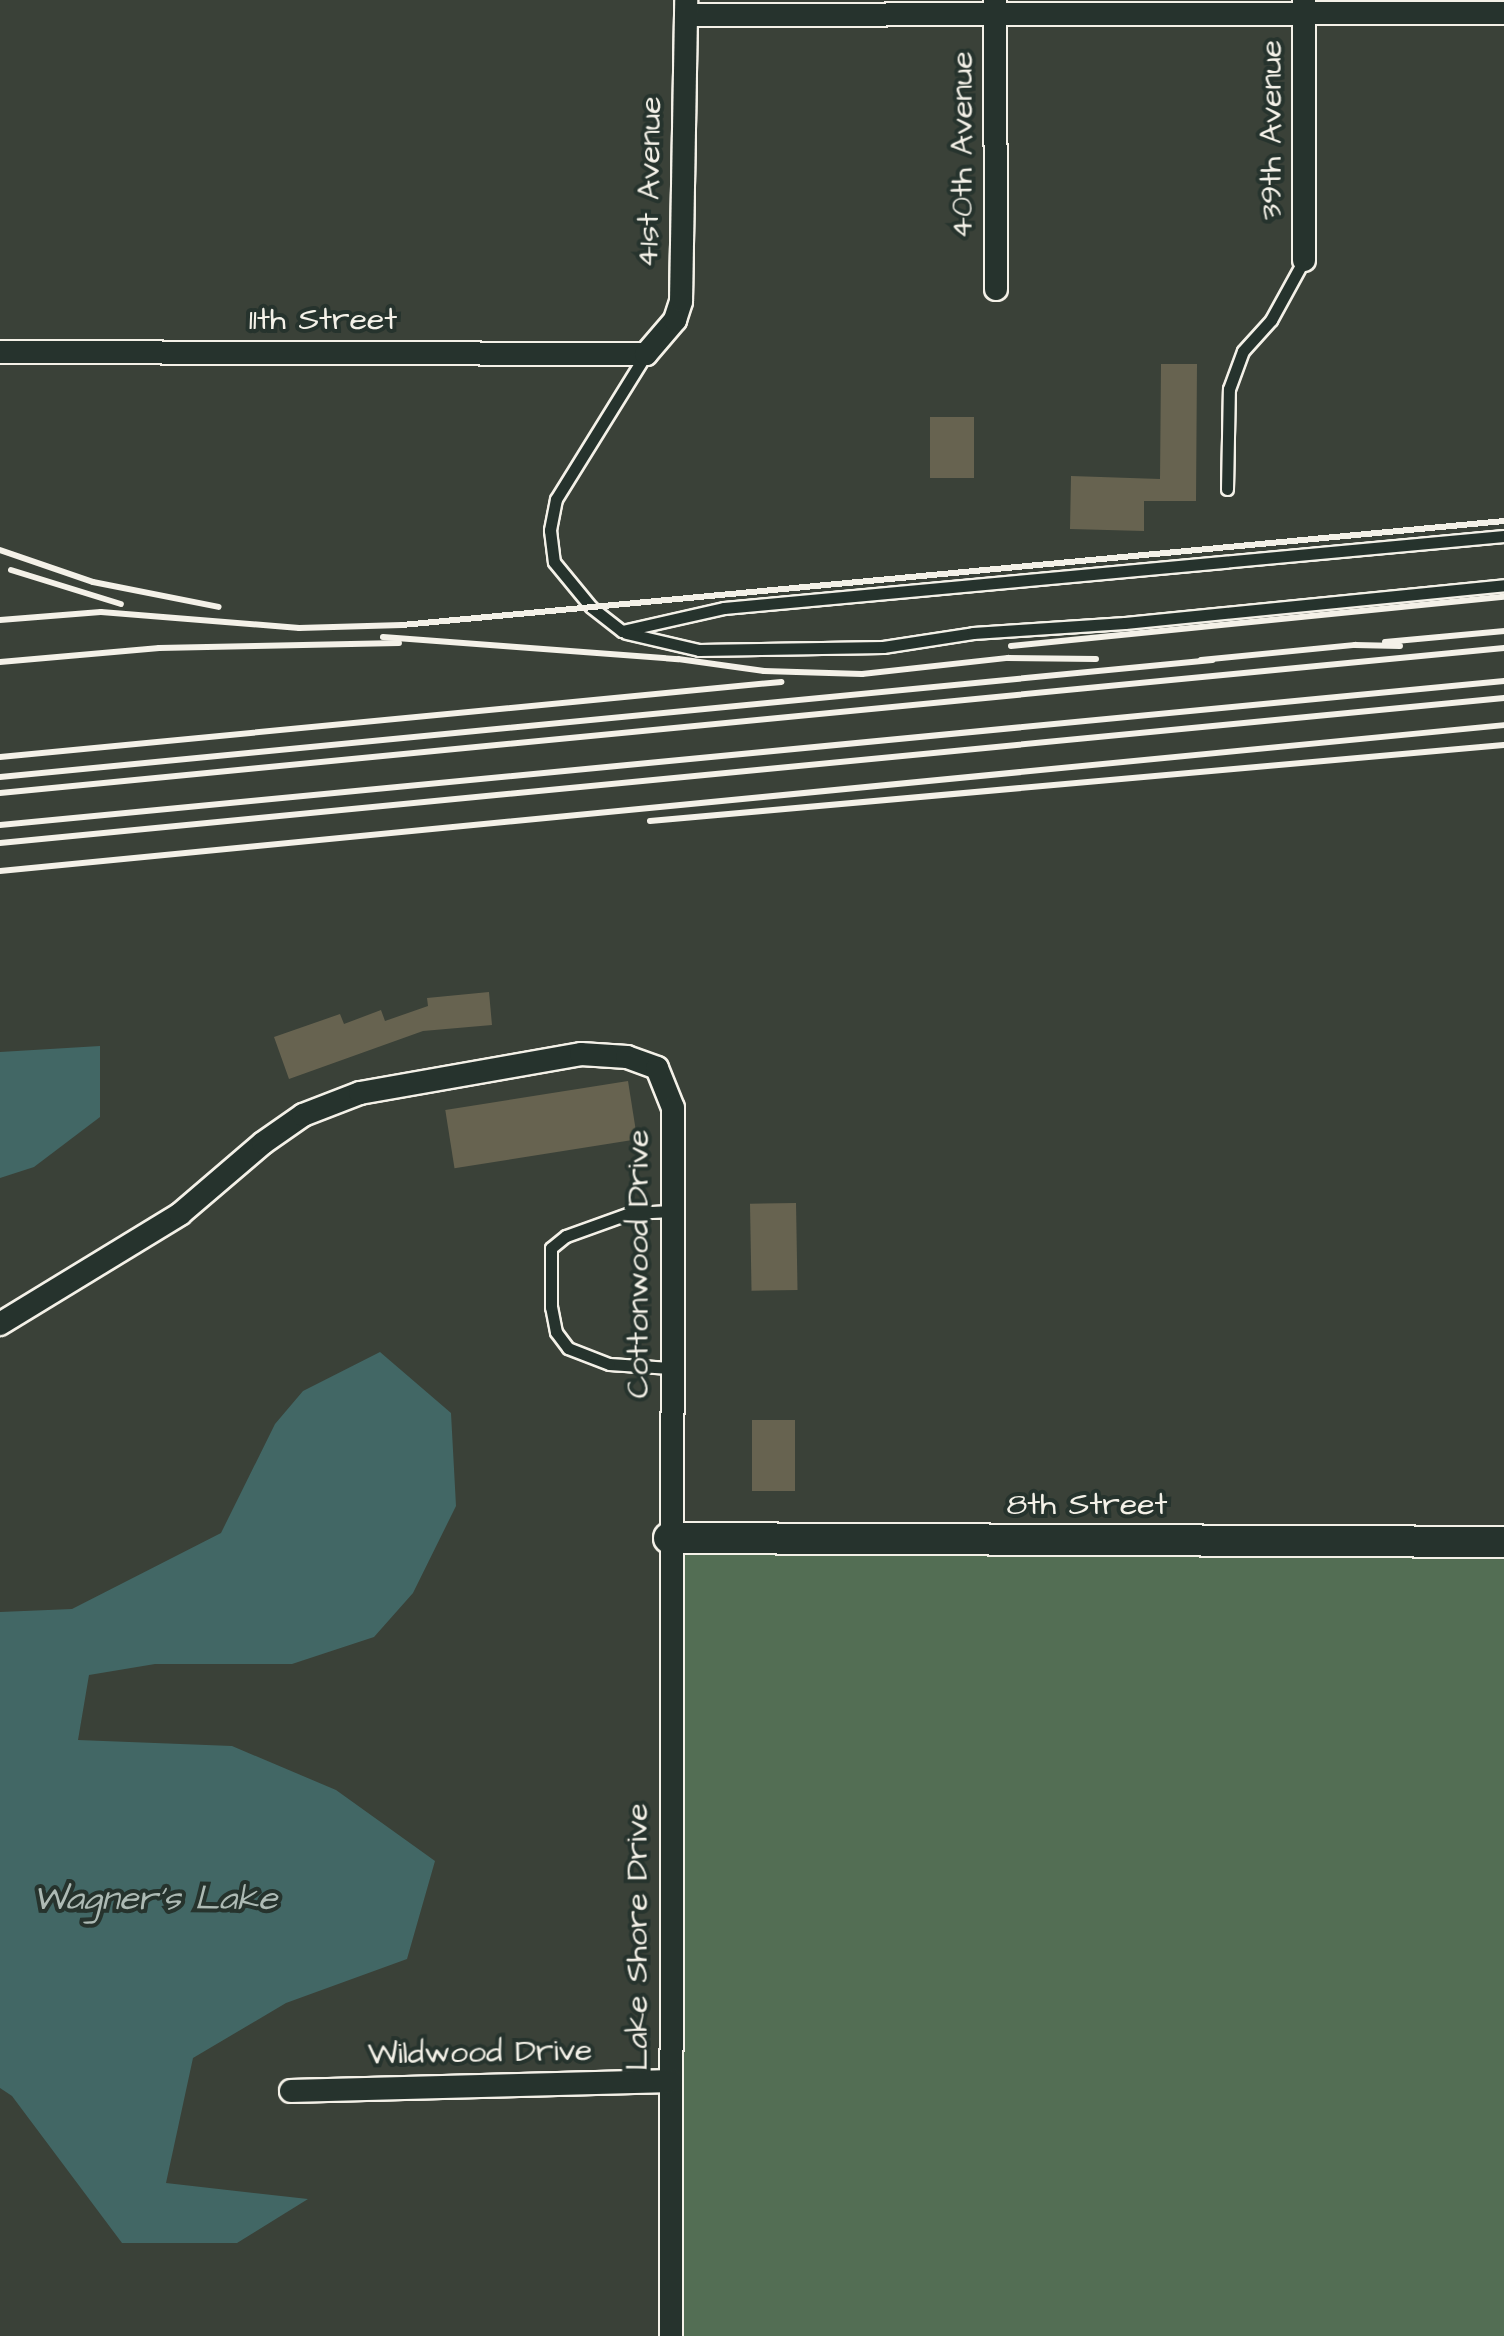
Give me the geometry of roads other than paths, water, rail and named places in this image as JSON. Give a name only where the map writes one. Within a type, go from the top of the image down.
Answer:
[{"type":"street","name":"40th Avenue","points":[[994,5],[996,289]]},
{"type":"street","points":[[686,7],[1304,7],[1504,13]]},
{"type":"street","name":"41st Avenue","points":[[646,354],[675,320],[681,301],[686,7]]},
{"type":"street","name":"39th Avenue","points":[[1304,7],[1304,260]]},
{"type":"street","name":"11th Street","points":[[0,352],[646,354]]},
{"type":"street","name":"Cottonwood Drive","points":[[0,1324],[180,1214],[263,1143],[304,1116],[360,1093],[503,1065],[581,1054],[627,1057],[657,1068],[672,1108],[669,1538]]},
{"type":"street","name":"8th Street","points":[[669,1538],[1504,1542]]},
{"type":"street","name":"Lake Shore Drive","points":[[669,1538],[671,2336]]},
{"type":"street","name":"Wildwood Drive","points":[[292,2091],[670,2081]]},
{"type":"lane","points":[[1227,488],[1229,389],[1243,351],[1271,320],[1304,260]]},
{"type":"lane","points":[[646,354],[556,500],[550,530],[554,562],[591,607],[622,632],[699,650],[883,647],[973,632],[1125,623],[1504,586]]},
{"type":"lane","points":[[622,632],[724,608],[1504,536]]},
{"type":"lane","points":[[670,1368],[609,1364],[568,1348],[556,1332],[551,1248],[566,1236],[630,1213],[672,1211]]},
{"type":"water","points":[[100,1046],[100,1117],[34,1167],[0,1178],[0,1052]]},
{"type":"water","name":"Wagner's Lake","points":[[380,1352],[451,1413],[456,1506],[413,1593],[374,1637],[292,1664],[155,1664],[89,1675],[78,1740],[232,1746],[336,1790],[435,1861],[407,1959],[286,2003],[193,2058],[166,2183],[308,2199],[237,2243],[122,2243],[12,2096],[0,2088],[0,1612],[72,1609],[221,1533],[275,1424],[303,1391]]},
{"type":"railway","points":[[0,620],[101,612],[299,628],[402,625],[1504,521]]},
{"type":"railway","points":[[0,550],[93,582],[219,607]]},
{"type":"railway","points":[[11,570],[121,604]]},
{"type":"railway","points":[[1011,646],[1504,597]]},
{"type":"railway","points":[[1385,642],[1504,631]]},
{"type":"railway","points":[[383,637],[678,659],[764,671],[862,674],[1008,658],[1096,659]]},
{"type":"railway","points":[[0,662],[159,648],[399,643]]},
{"type":"railway","points":[[1201,660],[1355,645],[1400,646]]},
{"type":"railway","points":[[0,793],[1504,648]]},
{"type":"railway","points":[[0,777],[1212,660]]},
{"type":"railway","points":[[0,825],[1504,681]]},
{"type":"railway","points":[[0,757],[781,682]]},
{"type":"railway","points":[[0,843],[1504,698]]},
{"type":"railway","points":[[0,871],[1504,725]]},
{"type":"railway","points":[[650,821],[1504,745]]}]
